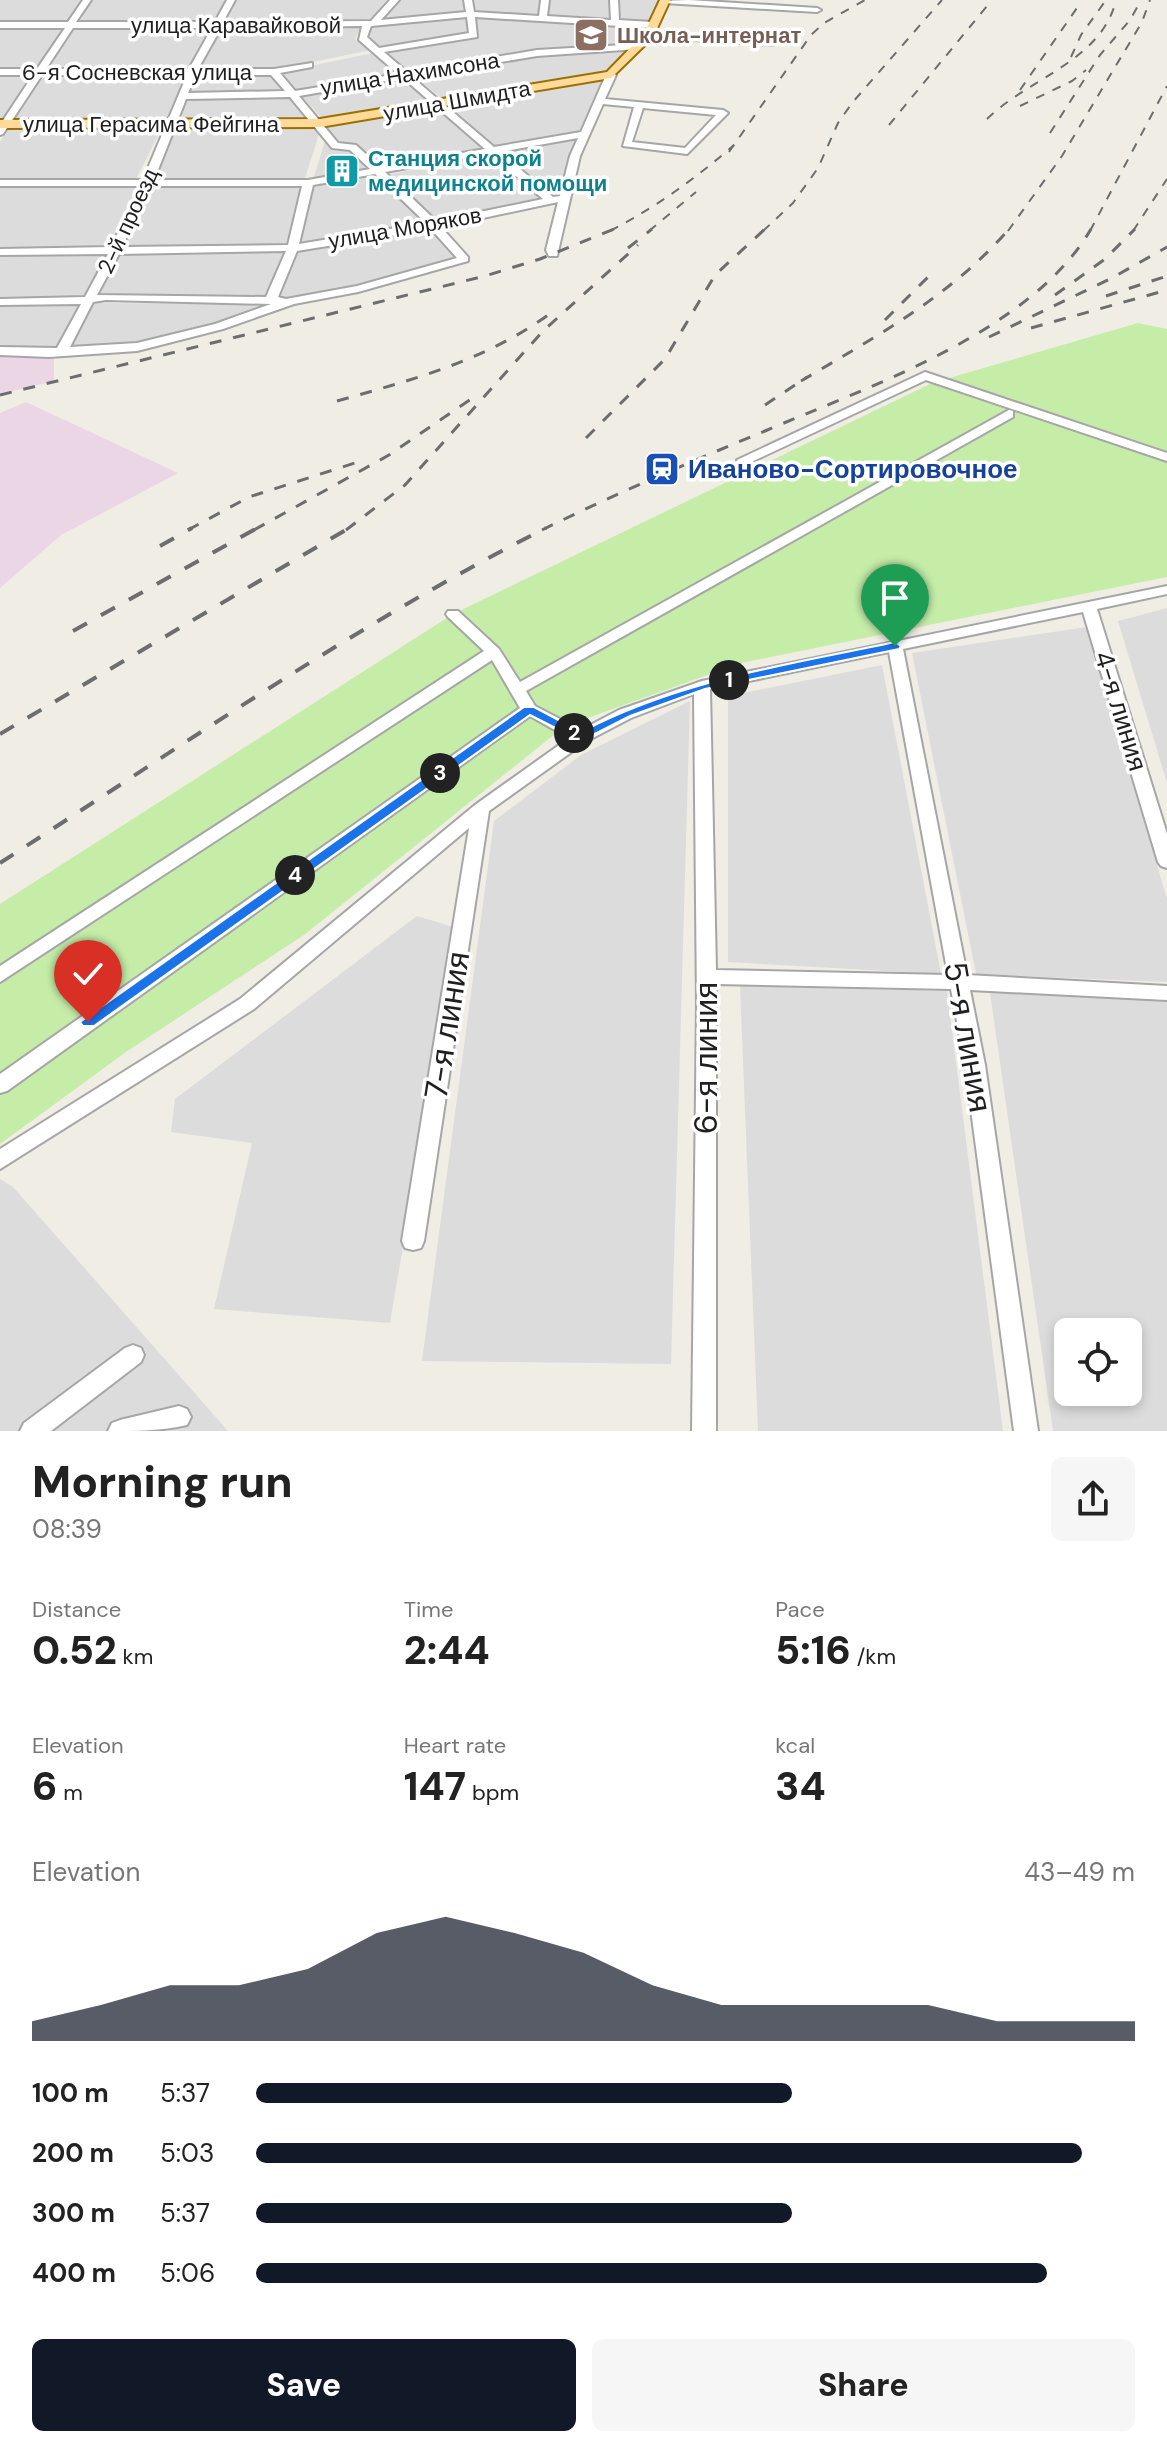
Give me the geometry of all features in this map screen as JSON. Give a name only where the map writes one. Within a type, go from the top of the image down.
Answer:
[{"type":"main road","points":[[611,75],[650,30],[664,1]]},
{"type":"main road","name":"улица Шмидта","points":[[302,124],[611,75]]},
{"type":"main road","name":"улица Герасима Фейгина","points":[[1,127],[302,124]]},
{"type":"street","points":[[1,127],[87,0]]},
{"type":"street","name":"2-й проезд","points":[[61,351],[116,249],[148,181],[192,73],[231,0]]},
{"type":"street","points":[[395,0],[371,22],[362,38],[549,199]]},
{"type":"street","points":[[377,51],[474,35],[468,0]]},
{"type":"street","points":[[543,19],[545,0]]},
{"type":"street","points":[[614,0],[615,23]]},
{"type":"street","points":[[664,1],[817,10]]},
{"type":"street","name":"улица Каравайковой","points":[[0,25],[371,22],[470,14],[615,23],[650,30],[774,42]]},
{"type":"street","name":"улица Нахимсона","points":[[182,96],[293,94],[537,53],[638,46]]},
{"type":"street","points":[[0,351],[49,353],[137,347],[219,327],[291,301],[358,289],[464,259],[434,225],[353,147],[335,146],[320,123],[274,72],[279,56]]},
{"type":"street","name":"6-я Сосневская улица","points":[[0,72],[274,72],[309,65]]},
{"type":"street","points":[[553,254],[551,250],[575,156],[611,75]]},
{"type":"street","points":[[599,101],[723,113],[687,151],[626,144],[639,105]]},
{"type":"street","points":[[0,183],[308,183],[584,134]]},
{"type":"street","points":[[271,300],[293,248],[308,183]]},
{"type":"street","name":"улица Моряков","points":[[0,252],[293,248],[434,225],[564,198]]},
{"type":"street","points":[[0,302],[89,299],[291,301]]},
{"type":"street","points":[[744,460],[925,376],[1167,457]]},
{"type":"street","points":[[517,690],[1009,414]]},
{"type":"street","points":[[0,1160],[247,1004],[481,809],[581,737],[625,714],[702,686],[1167,590]]},
{"type":"street","name":"4-я линия","points":[[1089,606],[1167,862]]},
{"type":"street","points":[[453,614],[494,652],[529,709],[581,737]]},
{"type":"street","name":"5-я линия","points":[[895,646],[975,1065],[1026,1431]]},
{"type":"street","points":[[0,975],[494,652]]},
{"type":"street","name":"6-я линия","points":[[702,686],[707,977],[704,1431]]},
{"type":"street","points":[[0,1085],[529,709]]},
{"type":"street","name":"7-я линия","points":[[413,1241],[481,809]]},
{"type":"street","points":[[707,977],[959,982],[1167,993]]},
{"type":"street","points":[[32,1431],[133,1355]]},
{"type":"street","points":[[120,1431],[176,1424]]},
{"type":"shaded area","points":[[0,0],[82,0],[68,23],[0,23]]},
{"type":"shaded area","points":[[92,0],[225,0],[214,23],[79,23]]},
{"type":"shaded area","points":[[236,0],[386,0],[370,21],[225,23]]},
{"type":"shaded area","points":[[396,0],[463,0],[465,12],[378,19]]},
{"type":"shaded area","points":[[473,0],[539,0],[538,17],[476,12]]},
{"type":"shaded area","points":[[549,0],[612,0],[613,22],[549,17]]},
{"type":"shaded area","points":[[616,0],[659,0],[647,23],[616,21]]},
{"type":"shaded area","points":[[468,15],[471,35],[379,49],[364,38],[370,24]]},
{"type":"shaded area","points":[[476,16],[646,26],[643,35],[634,44],[587,46],[409,72],[384,51],[474,36],[477,34]]},
{"type":"shaded area","points":[[213,26],[188,71],[46,70],[76,27]]},
{"type":"shaded area","points":[[223,26],[361,26],[355,39],[371,50],[274,70],[197,72]]},
{"type":"shaded area","points":[[0,27],[66,27],[34,70],[0,70]]},
{"type":"shaded area","points":[[630,48],[606,73],[445,101],[414,76],[539,55]]},
{"type":"shaded area","points":[[373,53],[399,74],[298,92],[281,72]]},
{"type":"shaded area","points":[[0,74],[31,74],[0,122]]},
{"type":"shaded area","points":[[43,74],[186,75],[165,122],[12,122]]},
{"type":"shaded area","points":[[270,74],[288,93],[187,96],[197,75]]},
{"type":"shaded area","points":[[403,78],[434,103],[324,121],[301,95]]},
{"type":"shaded area","points":[[604,78],[579,133],[497,148],[449,105]]},
{"type":"shaded area","points":[[292,94],[316,122],[177,122],[187,99]]},
{"type":"shaded area","points":[[438,107],[485,150],[378,172],[355,146],[341,144],[325,125]]},
{"type":"shaded area","points":[[317,125],[321,128],[304,181],[149,179],[175,126]]},
{"type":"shaded area","points":[[163,126],[136,179],[0,180],[0,142],[9,127]]},
{"type":"shaded area","points":[[576,138],[558,195],[553,196],[502,152]]},
{"type":"shaded area","points":[[325,141],[331,147],[348,149],[369,172],[313,180]]},
{"type":"shaded area","points":[[490,155],[540,198],[437,221],[386,175]]},
{"type":"shaded area","points":[[373,177],[429,225],[301,243],[311,185]]},
{"type":"shaded area","points":[[143,183],[107,247],[0,249],[0,185]]},
{"type":"shaded area","points":[[147,185],[302,185],[287,245],[112,247]]},
{"type":"shaded area","points":[[432,227],[459,259],[291,300],[273,299],[299,250]]},
{"type":"shaded area","points":[[284,251],[265,297],[88,296],[109,253]]},
{"type":"shaded area","points":[[106,254],[85,299],[0,299],[0,255]]},
{"type":"shaded area","points":[[82,302],[60,349],[0,349],[0,304]]},
{"type":"shaded area","points":[[85,303],[272,304],[216,324],[120,346],[61,349]]},
{"type":"shaded area","points":[[54,352],[54,381],[0,394],[0,354]]},
{"type":"shaded area","points":[[26,402],[178,473],[61,535],[0,588],[0,413]]},
{"type":"shaded area","points":[[1167,608],[1167,783],[1118,621]]},
{"type":"shaded area","points":[[1087,627],[1167,899],[1167,982],[976,974],[912,653]]},
{"type":"shaded area","points":[[882,665],[941,974],[728,962],[728,696]]},
{"type":"shaded area","points":[[690,701],[671,1364],[422,1361],[494,821],[581,755]]},
{"type":"shaded area","points":[[417,916],[457,928],[390,1323],[214,1309],[252,1143],[171,1132],[175,1099]]},
{"type":"shaded area","points":[[740,986],[947,991],[1003,1431],[758,1431]]},
{"type":"shaded area","points":[[990,993],[1167,1000],[1167,1431],[1053,1431]]},
{"type":"shaded area","points":[[0,1179],[13,1187],[228,1431],[0,1431]]},
{"type":"green space","points":[[1138,323],[1167,329],[1167,577],[741,663],[565,726],[304,935],[126,1052],[0,1144],[0,904],[453,614],[932,383]]},
{"type":"railway","points":[[734,145],[811,35],[824,23],[865,0]]},
{"type":"railway","points":[[763,231],[793,203],[818,168],[838,123],[852,103],[942,0]]},
{"type":"railway","points":[[889,125],[992,0]]},
{"type":"railway","points":[[1071,57],[1081,35],[1106,0]]},
{"type":"railway","points":[[987,119],[1080,54],[1096,39],[1108,21],[1116,0]]},
{"type":"railway","points":[[1008,231],[1062,156],[1142,22],[1150,0]]},
{"type":"railway","points":[[1050,133],[1100,55],[1130,20],[1139,4]]},
{"type":"railway","points":[[1020,90],[1079,5]]},
{"type":"railway","points":[[1020,106],[1072,81],[1086,70]]},
{"type":"railway","points":[[1090,231],[1167,86]]},
{"type":"railway","points":[[612,230],[675,192],[734,145]]},
{"type":"railway","points":[[729,152],[734,145]]},
{"type":"railway","points":[[1133,231],[1167,179]]},
{"type":"railway","points":[[649,231],[696,192]]},
{"type":"railway","points":[[628,248],[652,229]]},
{"type":"railway","points":[[586,438],[665,359],[715,275],[765,229]]},
{"type":"railway","points":[[801,381],[938,295],[987,253],[1009,229]]},
{"type":"railway","points":[[544,529],[945,352],[1030,298],[1064,265],[1091,229]]},
{"type":"railway","points":[[0,395],[485,276],[540,259],[612,230]]},
{"type":"railway","points":[[1055,295],[1105,259],[1133,231]]},
{"type":"railway","points":[[347,529],[405,485],[543,331],[638,245]]},
{"type":"railway","points":[[989,337],[1110,279],[1167,247]]},
{"type":"railway","points":[[885,320],[933,272]]},
{"type":"railway","points":[[1106,296],[1167,276]]},
{"type":"railway","points":[[1031,328],[1167,290]]},
{"type":"railway","points":[[337,401],[420,377],[473,357],[548,315]]},
{"type":"railway","points":[[801,381],[807,377]]},
{"type":"railway","points":[[765,405],[801,381]]},
{"type":"railway","points":[[254,530],[389,455],[477,395]]},
{"type":"railway","points":[[188,530],[249,497],[361,461]]},
{"type":"railway","points":[[160,546],[192,528]]},
{"type":"railway","points":[[73,631],[257,528]]},
{"type":"railway","points":[[0,734],[347,529]]},
{"type":"railway","points":[[0,863],[337,646],[475,565],[544,529]]},
{"type":"place","name":"Школа-интернат","points":[[591,35]]},
{"type":"place","name":"Станция скорой медицинской помощи","points":[[342,171]]},
{"type":"place","name":"Иваново-Сортировочное","points":[[662,469]]},
{"type":"route","points":[[88,1022],[529,709],[581,737],[625,714],[702,686],[895,646]]}]
